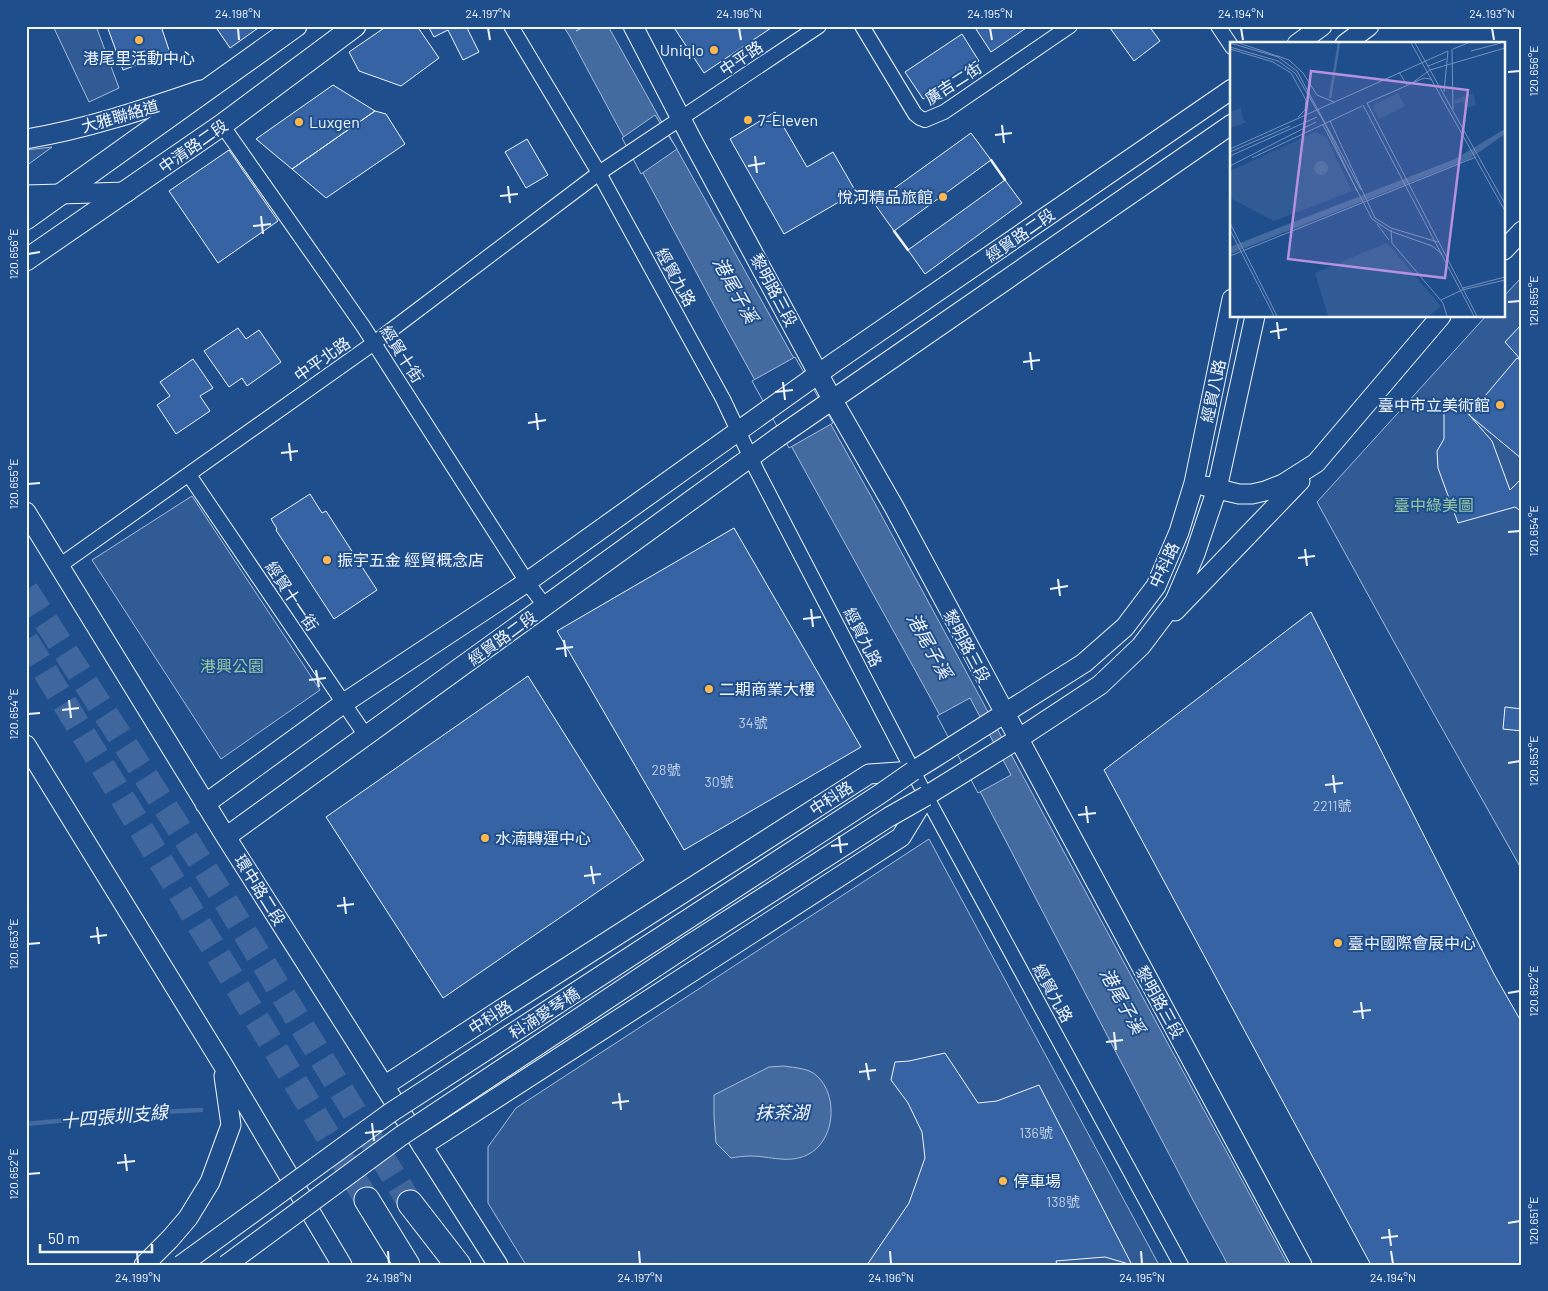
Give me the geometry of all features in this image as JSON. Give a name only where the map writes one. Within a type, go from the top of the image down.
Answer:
[{"type":"highway","points":[[396,1265],[367,1200],[407,1265]]},
{"type":"highway","points":[[448,1265],[410,1204],[458,1265]]},
{"type":"main road","points":[[26,220],[296,26]]},
{"type":"main road","name":"中清路二段","points":[[26,260],[222,125],[355,26]]},
{"type":"street","name":"經貿九路","points":[[511,26],[599,173],[723,399],[750,457],[921,766],[1181,1265]]},
{"type":"street","name":"黎明路三段","points":[[634,26],[675,121],[814,378],[894,507],[1302,1265]]},
{"type":"street","name":"中平路","points":[[613,163],[819,26]]},
{"type":"street","name":"廣吉二街","points":[[862,26],[914,114],[925,120],[944,112],[1070,26]]},
{"type":"street","points":[[1218,26],[1230,43]]},
{"type":"street","points":[[1300,42],[1322,26]]},
{"type":"street","points":[[1348,42],[1369,26]]},
{"type":"street","points":[[1357,42],[1369,26]]},
{"type":"street","name":"大雅聯絡道","points":[[26,139],[60,133],[138,112],[212,86]]},
{"type":"street","name":"經貿路二段","points":[[205,804],[344,703],[527,582],[762,414],[1230,90]]},
{"type":"street","name":"經貿十街","points":[[222,125],[374,344],[527,582],[545,606]]},
{"type":"street","name":"經貿路二段","points":[[226,837],[750,457],[1230,125]]},
{"type":"street","name":"中平北路","points":[[59,566],[374,344],[613,163]]},
{"type":"street","points":[[26,195],[127,192]]},
{"type":"street","points":[[1506,248],[1522,231]]},
{"type":"street","name":"經貿八路","points":[[1194,483],[1230,309]]},
{"type":"street","name":"經貿八路","points":[[1217,489],[1255,318]]},
{"type":"street","name":"中科路","points":[[422,1146],[901,837],[933,792],[1100,685],[1141,646],[1316,462],[1439,318]]},
{"type":"street","name":"中科路","points":[[384,1086],[869,774],[921,766],[1084,663],[1125,627],[1156,586],[1179,532],[1194,483],[1239,494],[1265,491],[1283,484],[1316,462]]},
{"type":"street","name":"經貿十一街","points":[[189,475],[366,736]]},
{"type":"street","name":"中科路","points":[[1141,646],[1175,601],[1196,554],[1217,489]]},
{"type":"street","name":"環中路二段","points":[[26,512],[205,804],[498,1265]]},
{"type":"street","points":[[26,746],[222,1065],[342,1265]]},
{"type":"street","name":"科湳愛琴橋","points":[[181,1265],[390,1114],[872,800],[921,766]]},
{"type":"street","name":"科湳愛琴橋","points":[[226,1265],[409,1131],[689,945],[889,817],[933,792]]},
{"type":"street","points":[[144,1265],[188,1218],[210,1182],[231,1125],[222,1065]]},
{"type":"green space","points":[[53,26],[96,26],[119,88],[89,102]]},
{"type":"green space","points":[[52,147],[26,166],[26,150]]},
{"type":"green space","name":"臺中綠美圖","points":[[1522,277],[1522,870],[1317,502],[1484,318],[1506,318],[1506,294]]},
{"type":"green space","name":"港興公園","points":[[192,496],[320,690],[221,759],[92,560]]},
{"type":"green space","points":[[929,839],[1159,1265],[526,1265],[488,1203],[488,1147],[516,1108]]},
{"type":"water","name":"港尾子溪","points":[[563,26],[583,26],[576,31],[587,26],[608,26],[872,498],[1288,1265],[1228,1265],[947,728],[725,326]]},
{"type":"water","name":"抹茶湖","points":[[784,1066],[810,1071],[824,1085],[829,1095],[831,1118],[823,1140],[816,1149],[800,1158],[786,1159],[750,1156],[731,1158],[716,1143],[714,1095],[769,1067]]},
{"type":"pier","points":[[655,115],[677,149],[641,174],[622,138]]},
{"type":"pier","points":[[795,357],[833,423],[789,448],[752,381]]},
{"type":"pier","points":[[970,698],[1011,775],[978,793],[937,716]]},
{"type":"building","name":"港尾里活動中心","points":[[107,26],[161,26],[170,53],[123,70]]},
{"type":"building","points":[[215,26],[261,26],[230,48]]},
{"type":"building","points":[[387,26],[417,26],[439,58],[401,86],[359,71],[349,52]]},
{"type":"building","points":[[428,26],[466,26],[479,52],[463,60],[448,30],[434,37]]},
{"type":"building","name":"Uniqlo","points":[[673,26],[774,26],[704,73]]},
{"type":"building","points":[[974,26],[1029,26],[991,52]]},
{"type":"building","points":[[1112,26],[1149,26],[1160,41],[1134,61],[1110,28]]},
{"type":"building","points":[[962,34],[979,61],[923,99],[905,72]]},
{"type":"building","points":[[333,85],[375,111],[292,169],[256,139]]},
{"type":"building","points":[[375,111],[386,114],[405,144],[326,198],[292,169]]},
{"type":"building","points":[[775,112],[807,167],[833,152],[856,192],[784,234],[730,139]]},
{"type":"building","points":[[971,133],[991,160],[894,231],[874,203]]},
{"type":"building","points":[[527,139],[548,175],[526,188],[505,152]]},
{"type":"building","points":[[229,150],[278,221],[218,263],[169,191]]},
{"type":"building","points":[[1005,180],[1022,203],[925,274],[908,250]]},
{"type":"building","points":[[1522,324],[1522,361],[1505,342]]},
{"type":"building","points":[[238,328],[246,339],[259,330],[281,362],[247,386],[242,378],[229,387],[204,351]]},
{"type":"building","name":"臺中市立美術館","points":[[1517,358],[1522,361],[1522,459],[1469,415]]},
{"type":"building","points":[[193,359],[213,388],[200,396],[210,411],[176,434],[157,405],[170,396],[160,382]]},
{"type":"building","points":[[1464,409],[1492,441],[1510,490],[1522,478],[1522,512],[1515,507],[1458,523],[1438,468],[1437,451],[1444,439],[1444,411]]},
{"type":"building","name":"振宇五金 經貿概念店","points":[[310,494],[322,513],[326,511],[377,590],[334,619],[276,530],[271,519]]},
{"type":"building","name":"二期商業大樓","points":[[734,528],[861,747],[684,850],[557,631]]},
{"type":"building","name":"臺中國際會展中心","points":[[1311,612],[1494,974],[1522,1023],[1522,1265],[1371,1265],[1104,770]]},
{"type":"building","name":"水湳轉運中心","points":[[528,676],[644,860],[443,998],[326,817]]},
{"type":"building","points":[[1505,707],[1522,709],[1522,731],[1503,729]]},
{"type":"building","name":"停車場","points":[[945,1053],[978,1103],[997,1101],[1039,1085],[1132,1265],[1105,1257],[1056,1261],[1057,1265],[867,1265],[909,1203],[925,1158],[922,1132],[908,1103],[891,1080],[895,1062]]},
{"type":"waterway","name":"十四張圳支線","points":[[26,1124],[142,1113],[201,1110]]},
{"type":"tunnel","points":[[26,590],[223,897],[410,1203]]},
{"type":"tunnel","points":[[26,640],[367,1200]]},
{"type":"wall","points":[[991,160],[1005,180]]},
{"type":"wall","points":[[894,231],[908,250]]},
{"type":"place","name":"港尾里活動中心","points":[[139,40]]},
{"type":"place","name":"Uniqlo","points":[[714,50]]},
{"type":"place","name":"7-Eleven","points":[[748,120]]},
{"type":"place","name":"Luxgen","points":[[299,122]]},
{"type":"place","name":"悅河精品旅館","points":[[943,197]]},
{"type":"place","name":"臺中市立美術館","points":[[1500,405]]},
{"type":"place","name":"振宇五金 經貿概念店","points":[[327,560]]},
{"type":"place","name":"二期商業大樓","points":[[709,689]]},
{"type":"place","name":"水湳轉運中心","points":[[485,838]]},
{"type":"place","name":"臺中國際會展中心","points":[[1338,943]]},
{"type":"place","name":"停車場","points":[[1003,1181]]}]
